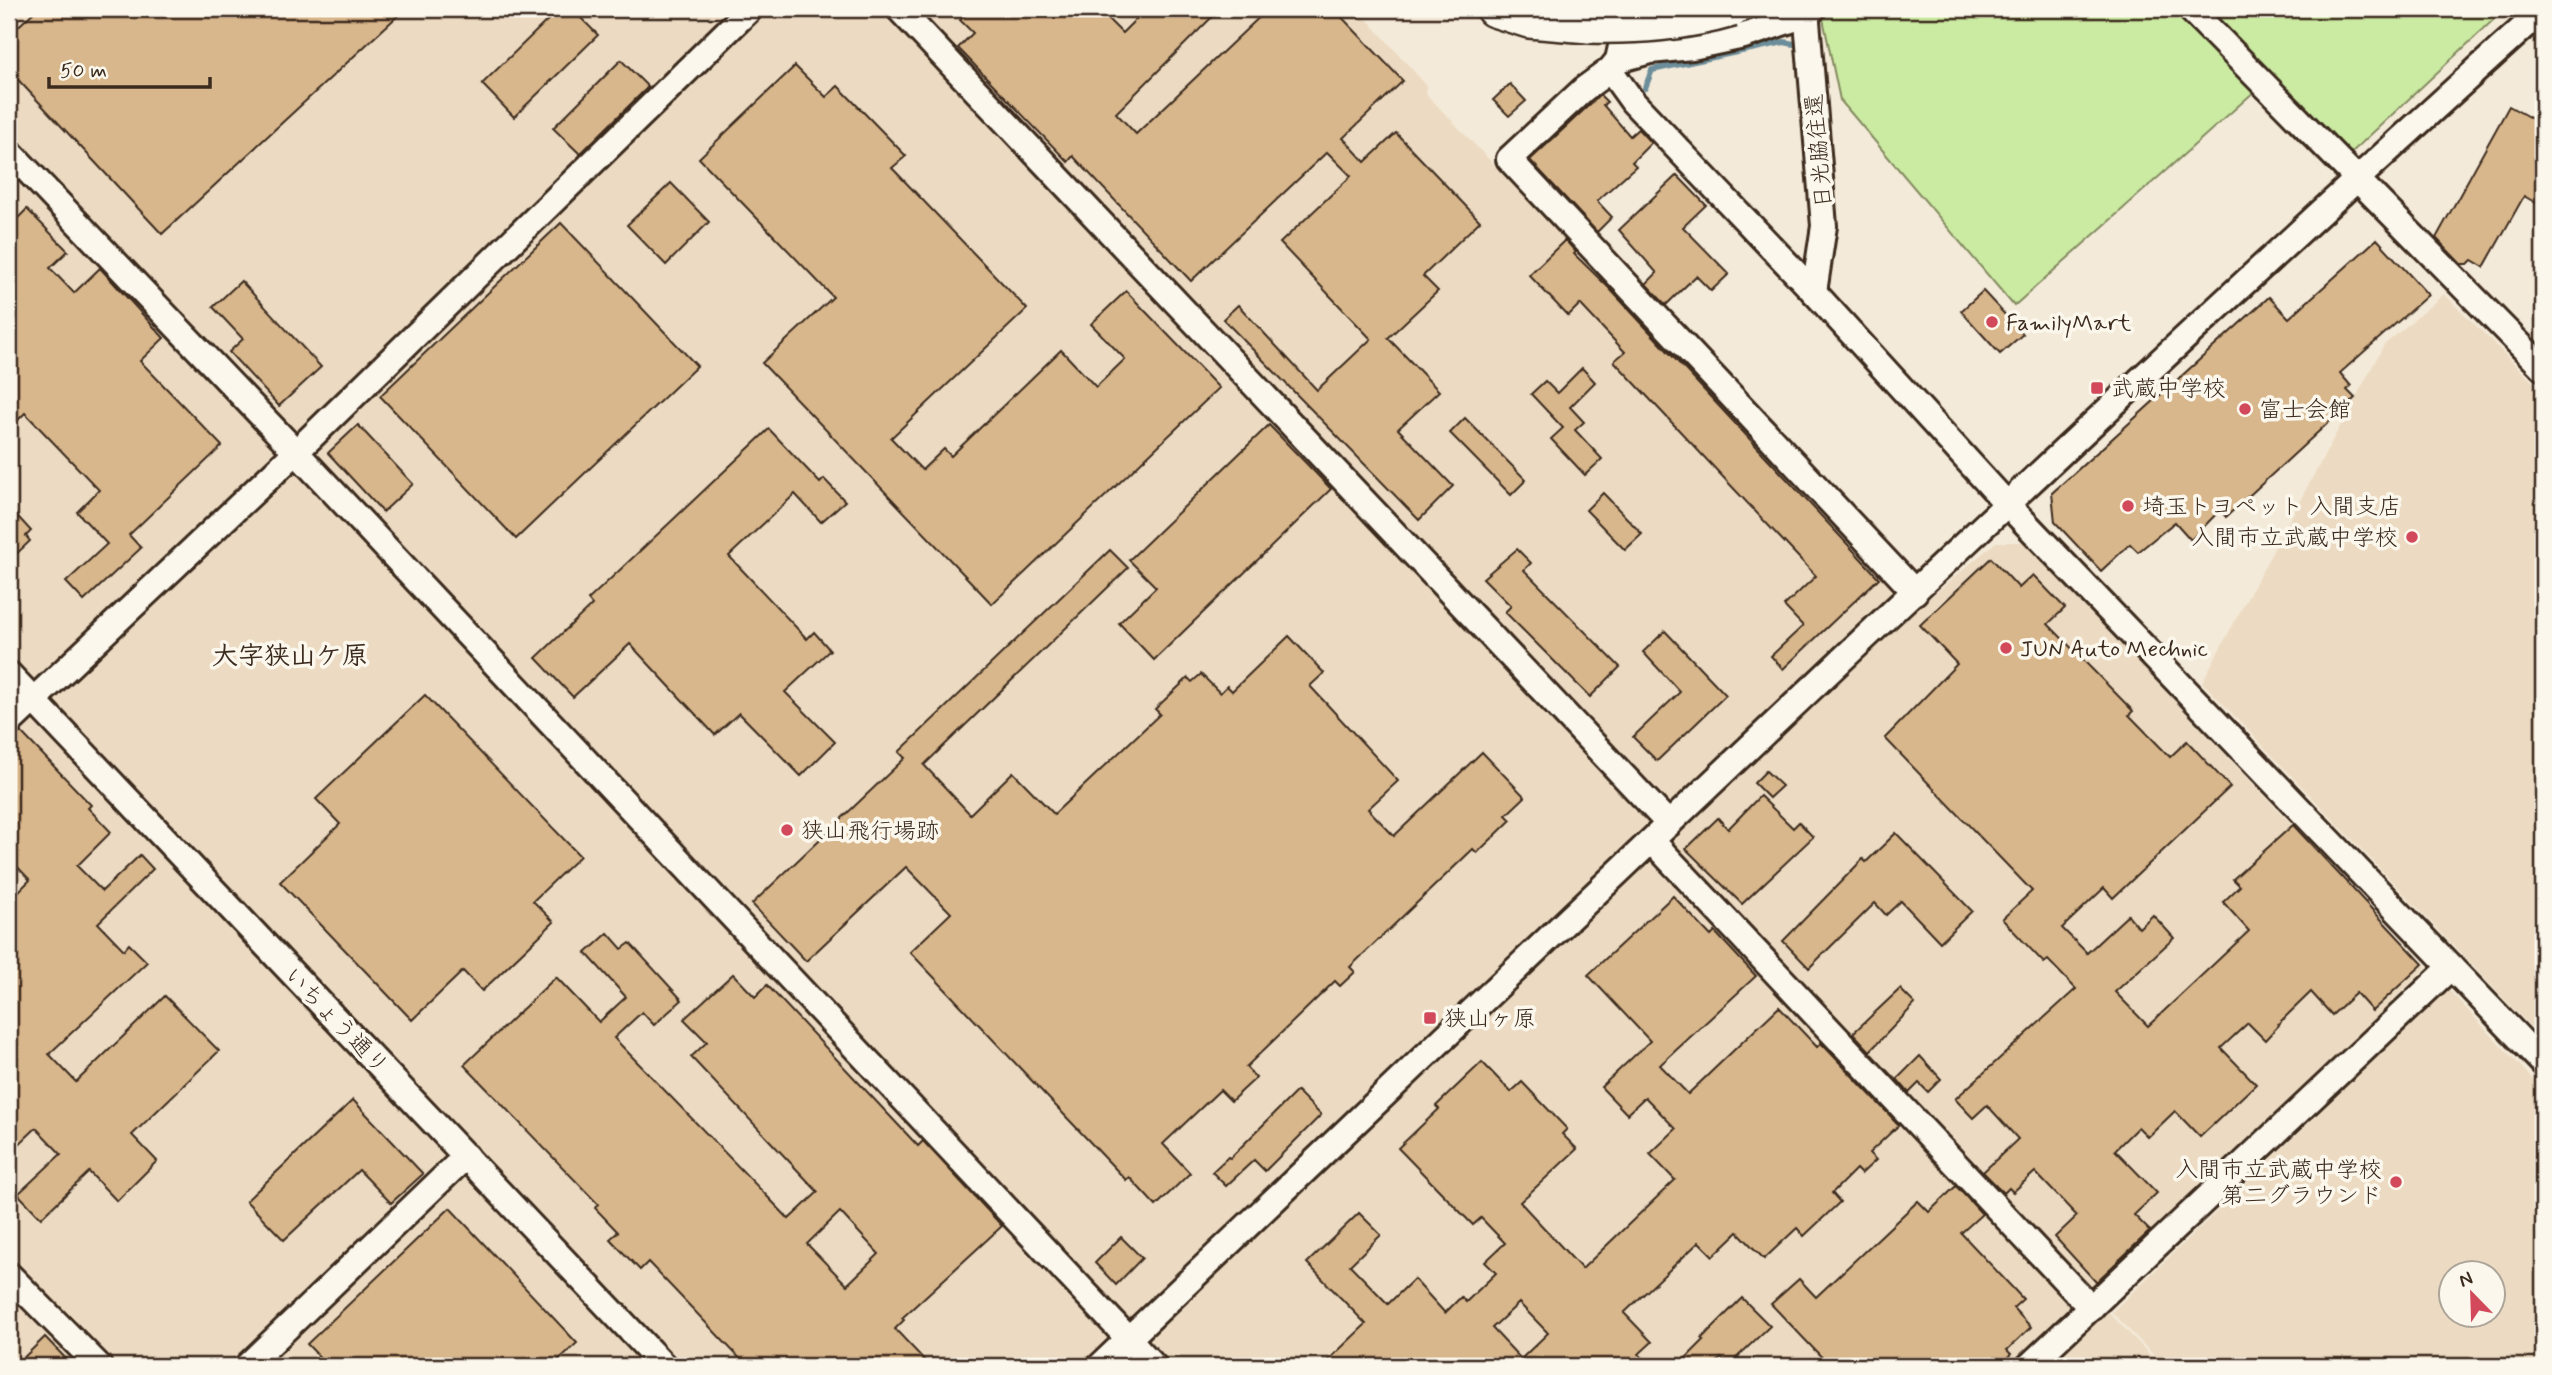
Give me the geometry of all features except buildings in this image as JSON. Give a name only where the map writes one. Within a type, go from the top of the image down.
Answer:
[{"type":"highway","points":[[1494,9],[1529,20],[1636,26],[1687,21],[1732,9]]},
{"type":"street","points":[[9,723],[296,452],[750,9]]},
{"type":"street","points":[[899,9],[1661,832],[2091,1308]]},
{"type":"street","points":[[1630,9],[1614,65],[1633,102],[1814,292],[2007,504],[2543,1063]]},
{"type":"street","points":[[2190,9],[2543,368]]},
{"type":"street","points":[[1100,1366],[2007,504],[2356,179],[2543,10]]},
{"type":"street","points":[[1808,11],[1744,36],[1692,47],[1650,51],[1614,65],[1584,89],[1509,159],[1915,592]]},
{"type":"street","name":"日光脇往還","points":[[1808,11],[1824,226],[1814,292]]},
{"type":"street","points":[[9,151],[296,452],[1154,1366]]},
{"type":"street","name":"いちょう通り","points":[[9,674],[664,1366]]},
{"type":"street","points":[[2029,1366],[2451,967]]},
{"type":"street","points":[[247,1366],[466,1156]]},
{"type":"street","points":[[9,1275],[99,1366]]},
{"type":"shaded area","points":[[9,9],[1358,9],[1427,86],[1426,94],[1920,606],[1996,542],[2024,542],[2427,967],[2092,1295],[2161,1366],[9,1366]]},
{"type":"shaded area","name":"入間市立武蔵中学校","points":[[2444,294],[2543,392],[2543,1040],[2202,682],[2384,345]]},
{"type":"shaded area","name":"入間市立武蔵中学校 第二グラウンド","points":[[2448,989],[2543,1090],[2543,1359],[2536,1366],[2164,1366],[2112,1312]]},
{"type":"green space","points":[[1821,9],[2505,9],[2349,155],[2265,82],[2014,306],[1840,100]]},
{"type":"waterway","points":[[1645,88],[1652,70],[1784,42],[1794,44]]},
{"type":"place","name":"FamilyMart","points":[[1992,322]]},
{"type":"place","name":"武蔵中学校","points":[[2097,388]]},
{"type":"place","name":"富士会館","points":[[2245,409]]},
{"type":"place","name":"埼玉トヨペット 入間支店","points":[[2128,506]]},
{"type":"place","name":"入間市立武蔵中学校","points":[[2412,537]]},
{"type":"place","name":"JUN Auto Mechnic","points":[[2006,648]]},
{"type":"place","name":"狭山飛行場跡","points":[[787,830]]},
{"type":"place","name":"狭山ヶ原","points":[[1430,1018]]},
{"type":"place","name":"入間市立武蔵中学校 第二グラウンド","points":[[2396,1182]]},
{"type":"district","name":"大字狭山ケ原","points":[[290,655]]}]
